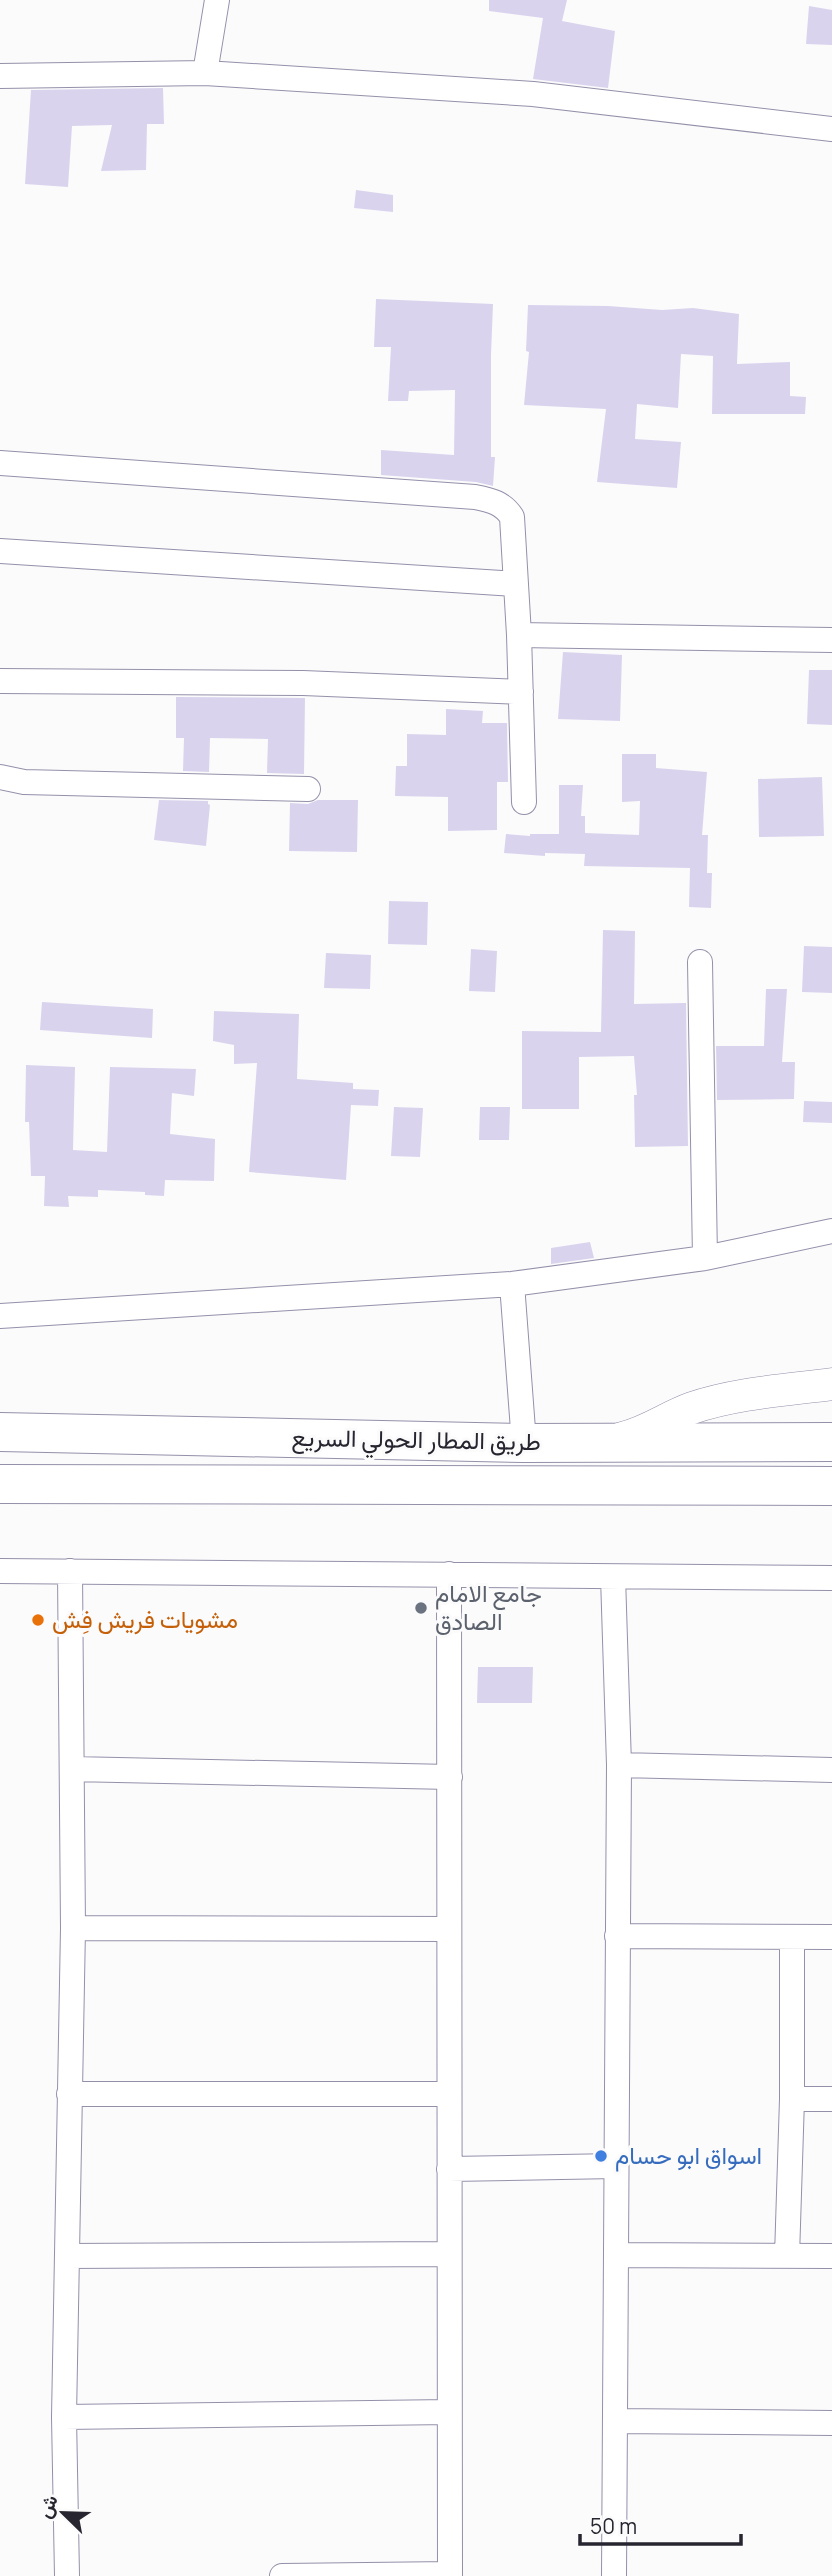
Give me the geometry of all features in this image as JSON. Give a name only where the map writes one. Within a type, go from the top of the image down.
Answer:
[{"type":"highway","name":"طريق المطار الحولي السريع","points":[[0,1432],[524,1443],[832,1443]]},
{"type":"highway","name":"طريق المطار الحولي السريع","points":[[0,1484],[832,1486]]},
{"type":"street","points":[[205,73],[217,0]]},
{"type":"street","points":[[0,76],[205,73],[533,94],[832,129]]},
{"type":"street","points":[[0,463],[475,497],[506,508],[512,517],[524,802]]},
{"type":"street","points":[[0,551],[516,584]]},
{"type":"street","points":[[519,635],[832,639]]},
{"type":"street","points":[[0,681],[303,683],[521,692]]},
{"type":"street","points":[[0,777],[24,782],[308,789]]},
{"type":"street","points":[[700,962],[705,1258]]},
{"type":"street","points":[[0,1316],[512,1284],[705,1258],[832,1231]]},
{"type":"street","points":[[512,1284],[524,1443]]},
{"type":"street","points":[[597,1441],[642,1433],[676,1415],[709,1403],[832,1384]]},
{"type":"street","points":[[0,1571],[832,1578]]},
{"type":"street","points":[[67,2576],[64,2417],[73,1928],[70,1571]]},
{"type":"street","points":[[282,2576],[450,2575],[449,1574]]},
{"type":"street","points":[[613,1577],[619,1765],[614,2576]]},
{"type":"street","points":[[619,1765],[832,1770]]},
{"type":"street","points":[[72,1769],[450,1777]]},
{"type":"street","points":[[73,1928],[449,1929]]},
{"type":"street","points":[[617,1936],[832,1937]]},
{"type":"street","points":[[787,2256],[792,2099],[792,1937]]},
{"type":"street","points":[[69,2094],[449,2094]]},
{"type":"street","points":[[792,2099],[832,2099]]},
{"type":"street","points":[[449,2169],[615,2166]]},
{"type":"street","points":[[67,2256],[449,2254]]},
{"type":"street","points":[[617,2255],[832,2256]]},
{"type":"street","points":[[64,2417],[449,2412]]},
{"type":"street","points":[[615,2421],[832,2423]]},
{"type":"building","points":[[489,0],[567,0],[562,21],[615,31],[608,88],[533,79],[543,18],[489,11]]},
{"type":"building","points":[[809,6],[832,10],[832,45],[806,44]]},
{"type":"building","points":[[163,88],[164,124],[147,124],[146,170],[101,171],[112,125],[72,126],[68,187],[25,184],[31,90]]},
{"type":"building","points":[[356,190],[393,195],[393,212],[354,208]]},
{"type":"building","points":[[376,299],[493,304],[493,486],[476,482],[381,475],[381,450],[454,455],[455,390],[409,391],[408,401],[388,401],[391,347],[374,347]]},
{"type":"building","points":[[528,305],[662,310],[693,308],[739,314],[737,364],[790,362],[790,396],[806,397],[805,414],[712,414],[713,356],[681,354],[678,408],[637,404],[635,439],[681,442],[677,488],[597,482],[606,409],[524,405],[529,352],[526,351]]},
{"type":"building","points":[[563,652],[622,655],[620,721],[558,719]]},
{"type":"building","points":[[809,670],[832,670],[832,725],[807,724]]},
{"type":"building","points":[[176,697],[305,698],[304,774],[267,773],[268,739],[210,738],[209,772],[183,771],[184,738],[176,738]]},
{"type":"building","points":[[446,709],[483,711],[482,723],[507,723],[508,782],[497,782],[497,830],[448,831],[448,797],[395,796],[396,766],[407,766],[407,734],[446,735]]},
{"type":"building","points":[[622,754],[656,754],[656,768],[707,772],[702,835],[708,835],[707,873],[712,873],[711,908],[689,907],[690,868],[584,866],[585,854],[545,853],[545,856],[504,853],[506,834],[559,834],[559,785],[583,785],[581,816],[585,816],[585,833],[639,835],[640,801],[622,802]]},
{"type":"building","points":[[822,777],[824,836],[759,837],[758,779]]},
{"type":"building","points":[[159,800],[208,801],[210,805],[206,846],[154,840]]},
{"type":"building","points":[[318,800],[358,800],[357,852],[289,851],[290,803],[308,804]]},
{"type":"building","points":[[389,901],[428,902],[427,945],[388,944]]},
{"type":"building","points":[[603,930],[635,931],[634,1004],[686,1003],[688,1146],[635,1147],[634,1095],[637,1095],[634,1056],[579,1057],[579,1109],[522,1109],[522,1031],[601,1032]]},
{"type":"building","points":[[804,946],[832,947],[832,993],[802,992]]},
{"type":"building","points":[[471,949],[497,951],[495,992],[469,991]]},
{"type":"building","points":[[326,953],[371,955],[370,989],[324,988]]},
{"type":"building","points":[[766,989],[787,989],[782,1062],[795,1062],[794,1099],[717,1100],[716,1046],[764,1046]]},
{"type":"building","points":[[42,1002],[153,1009],[152,1038],[40,1030]]},
{"type":"building","points":[[214,1011],[299,1014],[297,1079],[353,1083],[353,1089],[379,1090],[378,1106],[351,1105],[346,1180],[249,1172],[257,1063],[234,1064],[234,1045],[213,1041]]},
{"type":"building","points":[[26,1065],[75,1067],[73,1150],[107,1152],[110,1067],[196,1069],[194,1096],[172,1093],[170,1134],[215,1139],[214,1181],[165,1180],[164,1196],[145,1195],[145,1192],[98,1190],[98,1197],[68,1196],[69,1207],[44,1206],[45,1176],[31,1176],[29,1122],[25,1122]]},
{"type":"building","points":[[804,1101],[832,1102],[832,1123],[803,1122]]},
{"type":"building","points":[[394,1107],[423,1108],[420,1157],[391,1156]]},
{"type":"building","points":[[480,1107],[510,1107],[509,1140],[479,1140]]},
{"type":"building","points":[[590,1242],[594,1258],[551,1264],[551,1248]]},
{"type":"building","points":[[478,1667],[533,1667],[532,1703],[477,1703]]},
{"type":"place","name":"جامع الامام الصادق","points":[[421,1608]]},
{"type":"place","name":"مشويات فريش فِش","points":[[38,1620]]},
{"type":"place","name":"اسواق ابو حسام","points":[[601,2156]]}]
